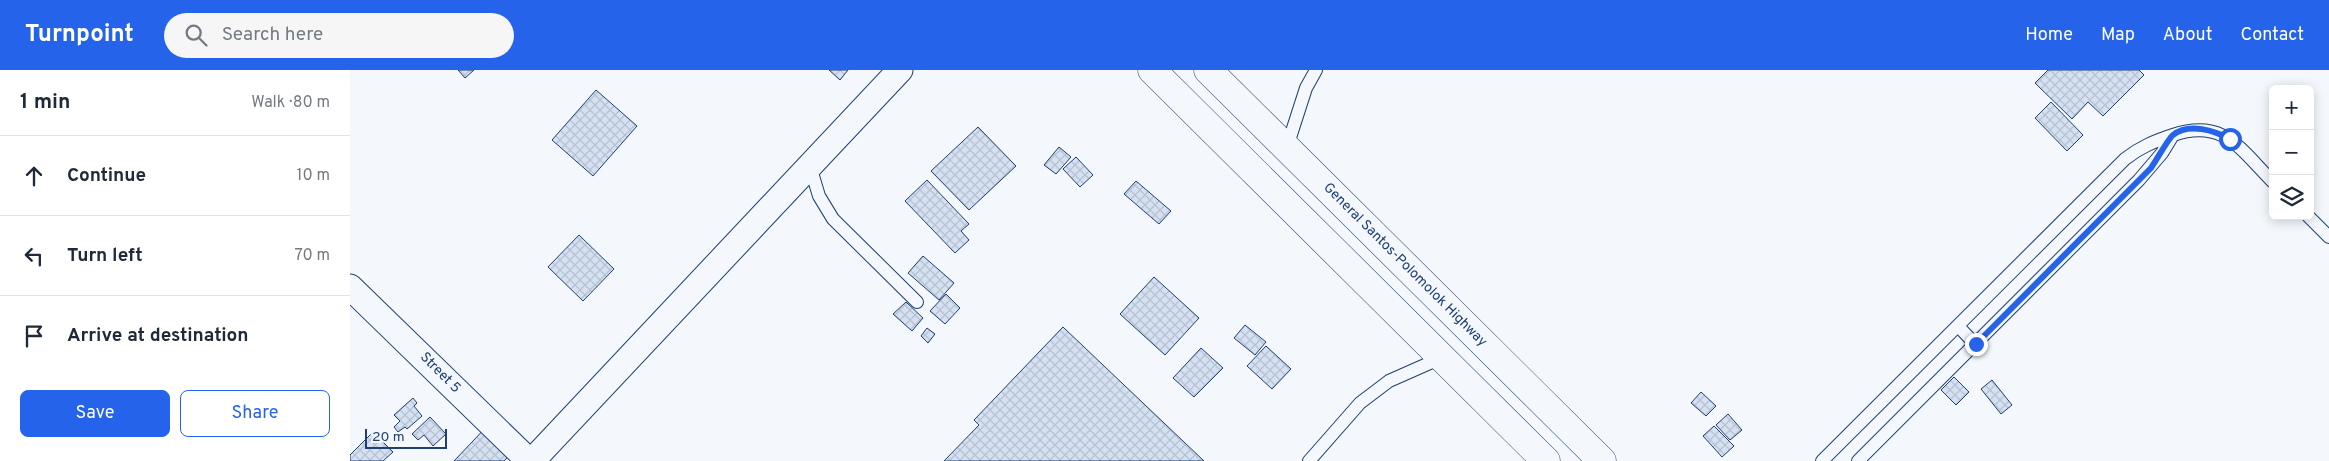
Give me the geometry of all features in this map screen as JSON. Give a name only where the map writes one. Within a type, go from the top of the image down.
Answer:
[{"type":"highway","points":[[1152,70],[1440,358],[1546,461]]},
{"type":"highway","name":"General Santos-Polomolok Highway","points":[[1208,70],[1602,461]]},
{"type":"street","points":[[531,461],[900,70]]},
{"type":"street","name":"Street 5","points":[[350,287],[531,461]]},
{"type":"lane","points":[[1286,147],[1306,88],[1316,70]]},
{"type":"lane","points":[[1822,461],[2125,159],[2153,141],[2186,130],[2202,129],[2217,132],[2230,139],[2269,178]]},
{"type":"lane","points":[[1858,461],[2151,168],[2173,135]]},
{"type":"lane","points":[[810,166],[820,196],[833,219],[916,302]]},
{"type":"lane","points":[[2312,220],[2329,237]]},
{"type":"lane","points":[[1958,326],[1976,344]]},
{"type":"lane","points":[[1309,461],[1360,403],[1389,381],[1440,358]]},
{"type":"building","points":[[458,70],[474,70],[465,78]]},
{"type":"building","points":[[829,70],[848,70],[840,80]]},
{"type":"building","points":[[2048,70],[2139,70],[2144,75],[2103,116],[2088,102],[2072,119],[2035,83]]},
{"type":"building","points":[[596,90],[637,126],[593,176],[552,140]]},
{"type":"building","points":[[2051,102],[2083,135],[2067,151],[2035,118]]},
{"type":"building","points":[[978,127],[1016,166],[969,210],[931,171]]},
{"type":"building","points":[[1059,147],[1071,157],[1056,174],[1044,165]]},
{"type":"building","points":[[1076,157],[1093,175],[1080,187],[1063,169]]},
{"type":"building","points":[[927,180],[969,224],[961,231],[969,240],[955,253],[905,201]]},
{"type":"building","points":[[1136,181],[1171,211],[1159,224],[1124,194]]},
{"type":"building","points":[[579,235],[614,269],[583,301],[548,267]]},
{"type":"building","points":[[923,256],[954,283],[939,300],[908,273]]},
{"type":"building","points":[[1154,277],[1199,318],[1165,355],[1120,314]]},
{"type":"building","points":[[946,294],[960,308],[945,324],[930,311]]},
{"type":"building","points":[[906,302],[923,318],[912,331],[893,314]]},
{"type":"building","points":[[1245,325],[1266,342],[1255,355],[1234,338]]},
{"type":"building","points":[[1063,327],[1204,461],[944,461],[979,425],[974,420]]},
{"type":"building","points":[[927,328],[935,334],[928,343],[921,336]]},
{"type":"building","points":[[1266,346],[1291,369],[1272,389],[1247,366]]},
{"type":"building","points":[[1201,348],[1223,368],[1194,397],[1173,378]]},
{"type":"building","points":[[1954,377],[1969,392],[1956,405],[1941,390]]},
{"type":"building","points":[[1992,380],[2012,405],[2001,414],[1981,389]]},
{"type":"building","points":[[1701,392],[1716,406],[1706,416],[1691,403]]},
{"type":"building","points":[[413,398],[417,403],[414,406],[422,416],[407,429],[405,427],[398,432],[394,427],[400,421],[394,415]]},
{"type":"building","points":[[1728,414],[1742,430],[1730,440],[1716,425]]},
{"type":"building","points":[[430,417],[446,434],[433,446],[424,435],[418,440],[412,434]]},
{"type":"building","points":[[491,422],[518,446],[504,461],[454,461]]},
{"type":"building","points":[[1714,426],[1734,446],[1722,457],[1703,436]]},
{"type":"building","points":[[373,432],[393,452],[383,461],[350,461],[350,455]]},
{"type":"route","points":[[1976,344],[2151,168],[2173,135],[2186,130],[2202,129],[2217,132],[2230,139]]}]
